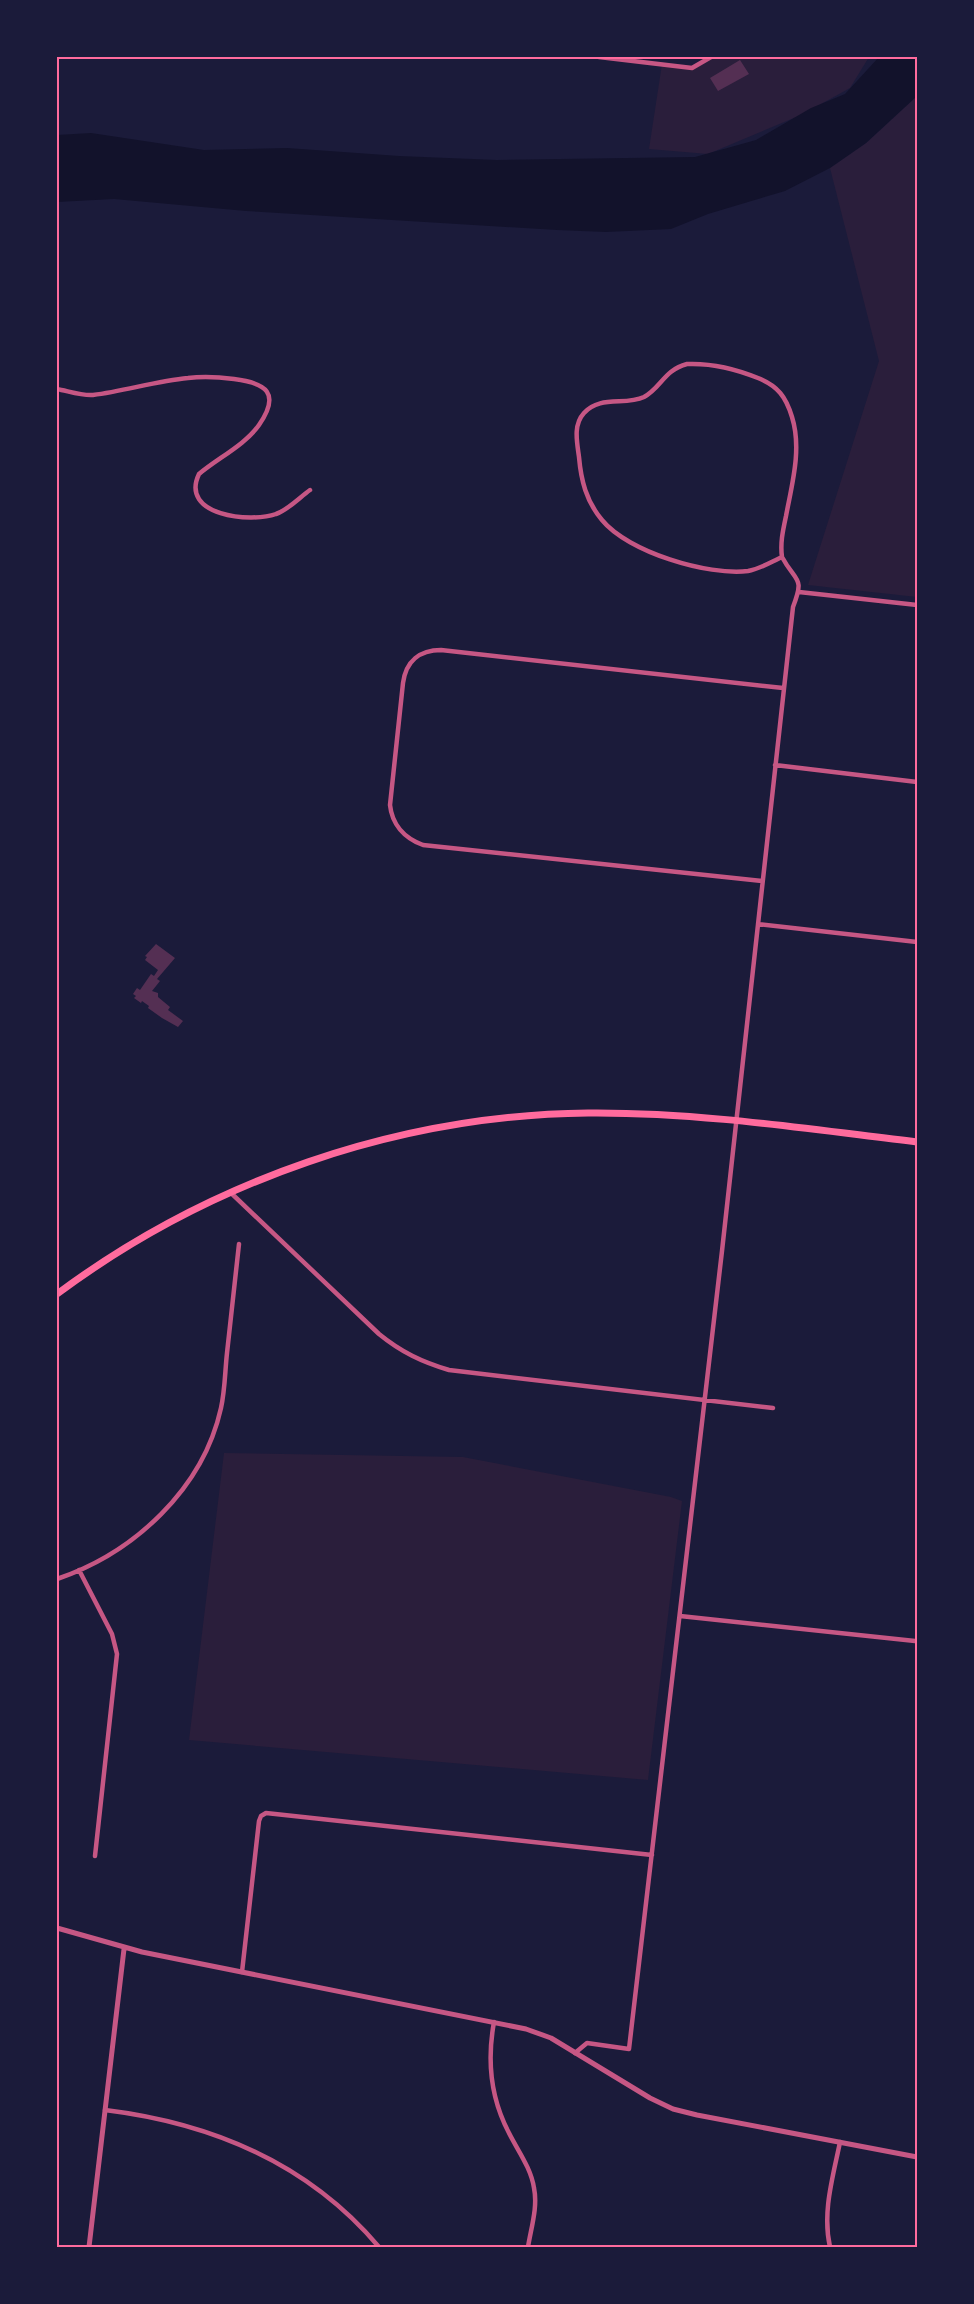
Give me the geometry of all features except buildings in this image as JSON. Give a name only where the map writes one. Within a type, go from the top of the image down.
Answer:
[{"type":"main road","points":[[57,1294],[134,1243],[179,1217],[230,1192],[302,1164],[349,1149],[434,1128],[477,1121],[588,1113],[663,1114],[917,1142]]},
{"type":"street","points":[[599,57],[692,68],[711,57]]},
{"type":"street","points":[[575,2053],[587,2043],[629,2049],[736,1121],[792,607],[800,592],[796,578],[782,557],[781,539],[793,474],[796,441],[794,422],[787,401],[772,384],[739,370],[687,364],[668,373],[644,397],[602,403],[582,415],[577,429],[579,460],[585,492],[598,515],[616,534],[657,555],[709,567],[739,571],[751,570],[782,557]]},
{"type":"street","points":[[57,389],[90,395],[188,378],[222,377],[253,381],[266,388],[270,399],[269,407],[259,425],[249,436],[199,474],[196,481],[196,492],[202,503],[221,514],[267,517],[281,513],[310,490]]},
{"type":"street","points":[[800,592],[917,605]]},
{"type":"street","points":[[762,881],[419,844],[405,836],[397,827],[390,805],[404,676],[409,664],[421,654],[441,650],[783,688]]},
{"type":"street","points":[[775,765],[917,782]]},
{"type":"street","points":[[758,924],[917,942]]},
{"type":"street","points":[[230,1192],[379,1334],[401,1351],[418,1360],[449,1370],[773,1408]]},
{"type":"street","points":[[57,1579],[115,1552],[152,1523],[180,1492],[205,1453],[222,1406],[239,1244]]},
{"type":"street","points":[[79,1570],[110,1630],[117,1654],[95,1856]]},
{"type":"street","points":[[680,1616],[915,1641]]},
{"type":"street","points":[[242,1972],[259,1821],[266,1813],[652,1855]]},
{"type":"street","points":[[57,1928],[124,1948],[526,2029],[551,2038],[647,2097],[673,2109],[917,2157]]},
{"type":"street","points":[[89,2247],[124,1948]]},
{"type":"street","points":[[494,2022],[490,2056],[496,2099],[503,2121],[531,2177],[534,2189],[535,2205],[528,2247]]},
{"type":"street","points":[[105,2109],[176,2122],[224,2137],[264,2156],[324,2195],[379,2247]]},
{"type":"street","points":[[831,2247],[827,2211],[840,2142]]},
{"type":"shaded area","points":[[711,57],[869,57],[850,88],[801,115],[708,154],[649,149],[662,64],[692,68]]},
{"type":"shaded area","points":[[879,57],[917,57],[917,96],[866,143],[830,168],[785,191],[708,214],[671,229],[606,232],[557,230],[246,211],[114,199],[57,202],[57,135],[91,133],[204,150],[287,148],[497,160],[695,157],[756,140],[811,108],[845,94]]},
{"type":"shaded area","points":[[917,96],[917,597],[808,585],[879,361],[830,168],[866,143]]},
{"type":"shaded area","points":[[224,1453],[463,1457],[682,1501],[648,1780],[189,1740]]}]
